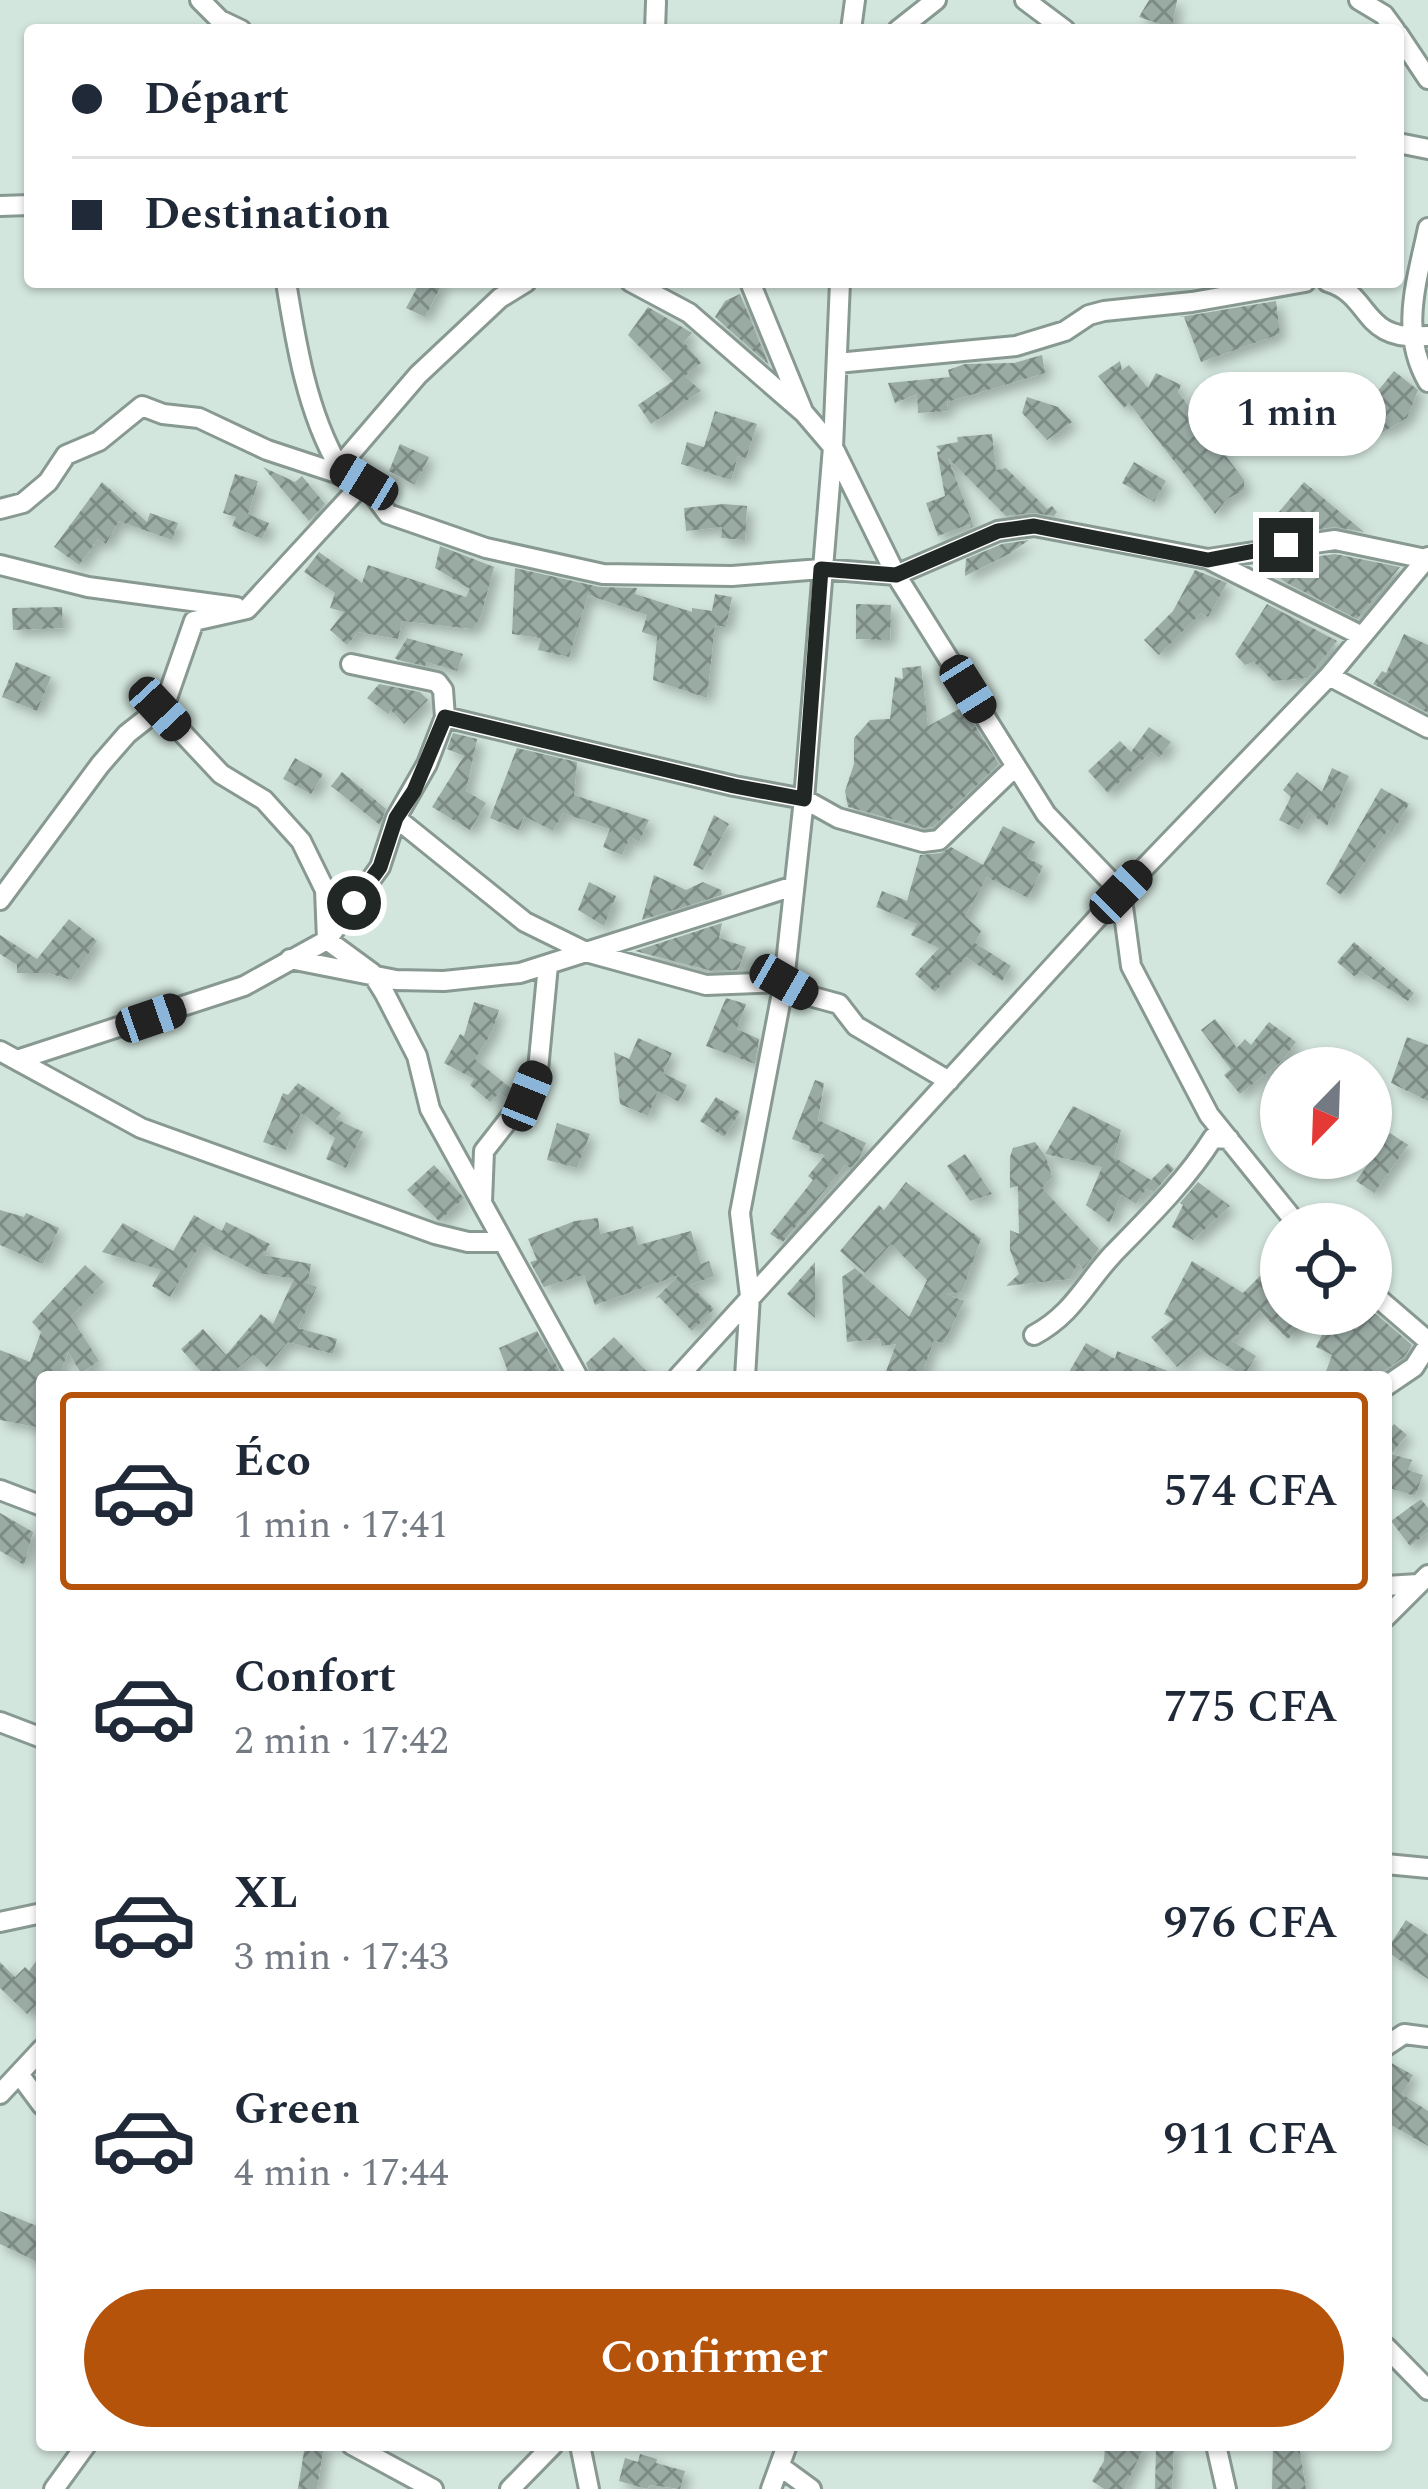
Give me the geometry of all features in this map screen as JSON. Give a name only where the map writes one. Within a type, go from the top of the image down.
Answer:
[{"type":"street","points":[[200,0],[221,24]]},
{"type":"street","points":[[906,24],[936,0]]},
{"type":"street","points":[[1025,0],[1057,24]]},
{"type":"street","points":[[1359,0],[1392,20]]},
{"type":"street","points":[[1404,40],[1428,79]]},
{"type":"street","points":[[1428,229],[1409,322],[1420,337],[1420,368],[1428,382]]},
{"type":"street","points":[[287,288],[306,384],[338,467],[364,482],[388,514],[486,548],[560,566],[645,577],[821,569],[896,575],[998,531],[1034,526],[1208,560],[1362,636]]},
{"type":"street","points":[[338,467],[418,375],[516,288]]},
{"type":"street","points":[[643,288],[689,313],[804,413],[833,447],[896,575],[1046,814],[1121,892],[1131,966],[1209,1115],[1280,1203]]},
{"type":"street","points":[[752,288],[804,413]]},
{"type":"street","points":[[745,1371],[750,1296],[740,1213],[784,982],[804,799],[833,447],[840,288]]},
{"type":"street","points":[[837,363],[1016,346],[1065,331],[1104,311],[1271,288]]},
{"type":"street","points":[[1337,288],[1376,327],[1394,336],[1420,337]]},
{"type":"street","points":[[0,509],[23,503],[48,482],[66,454],[99,440],[142,406],[200,418],[267,450],[364,482]]},
{"type":"street","points":[[0,900],[100,765],[160,709],[174,684],[194,621],[247,609],[364,482]]},
{"type":"street","points":[[683,1371],[1121,892],[1329,676],[1427,558],[1335,540],[1208,560]]},
{"type":"street","points":[[0,565],[88,587],[247,609]]},
{"type":"street","points":[[9,1056],[244,986],[327,940],[380,867],[396,818],[414,791],[445,717],[443,690],[437,682],[351,664]]},
{"type":"street","points":[[1329,676],[1428,728]]},
{"type":"street","points":[[160,709],[221,773],[265,800],[301,841],[325,890],[327,940]]},
{"type":"street","points":[[445,717],[804,799],[838,818],[923,842],[939,840],[1016,766]]},
{"type":"street","points":[[396,818],[525,922],[586,952],[706,985],[784,982],[806,995],[839,1004],[856,1026],[949,1081]]},
{"type":"street","points":[[290,959],[397,980],[520,974],[794,886]]},
{"type":"street","points":[[327,940],[373,974],[417,1055],[430,1109],[575,1371]]},
{"type":"street","points":[[482,1206],[484,1151],[527,1096],[538,1070],[548,964]]},
{"type":"street","points":[[9,1056],[141,1128],[435,1234],[468,1242],[503,1242]]},
{"type":"street","points":[[1034,1335],[1058,1322],[1194,1167],[1213,1138],[1229,1139]]},
{"type":"street","points":[[1392,1311],[1428,1343],[1414,1367],[1392,1382]]},
{"type":"street","points":[[4,1488],[36,1503]]},
{"type":"street","points":[[1392,1585],[1423,1579]]},
{"type":"street","points":[[1392,1611],[1423,1579]]},
{"type":"street","points":[[0,1722],[36,1736]]},
{"type":"street","points":[[1392,1865],[1428,1868]]},
{"type":"street","points":[[0,1922],[36,1914]]},
{"type":"street","points":[[1392,2042],[1404,2034],[1428,2037]]},
{"type":"street","points":[[0,2094],[36,2056]]},
{"type":"street","points":[[19,2074],[36,2097]]},
{"type":"street","points":[[1392,2353],[1428,2390]]},
{"type":"street","points":[[55,2489],[82,2451]]},
{"type":"street","points":[[363,2451],[433,2489]]},
{"type":"street","points":[[510,2489],[547,2451]]},
{"type":"street","points":[[581,2451],[590,2489]]},
{"type":"street","points":[[771,2489],[785,2451]]},
{"type":"street","points":[[1217,2451],[1226,2489]]},
{"type":"street","points":[[781,2467],[811,2489]]},
{"type":"building","points":[[1149,0],[1177,0],[1173,24],[1139,17]]},
{"type":"building","points":[[417,288],[440,288],[425,317],[406,308]]},
{"type":"building","points":[[740,294],[769,365],[715,317],[725,301]]},
{"type":"building","points":[[1276,301],[1280,334],[1201,362],[1184,317],[1180,317]]},
{"type":"building","points":[[648,307],[692,333],[684,342],[701,363],[685,376],[701,391],[651,424],[638,405],[673,381],[628,335]]},
{"type":"building","points":[[1042,355],[1045,373],[947,402],[948,411],[918,413],[917,394],[895,403],[888,383],[950,377],[948,370],[965,364],[1014,363]]},
{"type":"building","points":[[1120,361],[1122,370],[1129,365],[1148,388],[1156,373],[1181,385],[1178,392],[1244,480],[1244,490],[1227,499],[1215,514],[1129,403],[1124,408],[1098,376]]},
{"type":"building","points":[[1394,371],[1418,390],[1407,418],[1383,432],[1360,413]]},
{"type":"building","points":[[1027,397],[1058,407],[1072,422],[1047,440],[1022,413]]},
{"type":"building","points":[[715,411],[757,424],[746,458],[738,456],[731,480],[681,464],[687,442],[704,447]]},
{"type":"building","points":[[992,434],[996,470],[1006,468],[1047,509],[1052,506],[1057,512],[1054,516],[1006,516],[948,458],[974,527],[969,529],[970,524],[938,536],[926,503],[945,496],[937,452],[941,451],[936,446],[958,442],[957,437]]},
{"type":"building","points":[[400,444],[429,457],[415,485],[389,471]]},
{"type":"building","points":[[1134,462],[1166,481],[1154,502],[1122,483]]},
{"type":"building","points":[[263,467],[295,482],[302,476],[325,504],[309,521]]},
{"type":"building","points":[[235,474],[258,481],[248,514],[269,523],[262,539],[232,526],[236,517],[223,513]]},
{"type":"building","points":[[102,482],[147,522],[150,513],[178,523],[172,540],[119,521],[106,544],[98,539],[79,565],[54,547]]},
{"type":"building","points":[[1304,482],[1364,532],[1334,527],[1257,538]]},
{"type":"building","points":[[747,506],[745,540],[721,538],[722,527],[686,531],[684,508]]},
{"type":"building","points":[[1029,540],[965,576],[966,559],[1002,544]]},
{"type":"building","points":[[440,546],[494,567],[473,629],[402,621],[398,639],[358,632],[347,645],[330,630],[344,612],[330,608],[335,593],[304,572],[319,552],[362,583],[368,565],[466,597],[470,589],[435,568]]},
{"type":"building","points":[[1335,554],[1400,567],[1357,619],[1285,582],[1263,564]]},
{"type":"building","points":[[515,568],[600,587],[637,588],[635,594],[692,612],[692,608],[712,611],[715,594],[732,597],[726,627],[715,625],[707,698],[653,680],[657,637],[642,632],[647,615],[588,595],[569,657],[538,650],[541,638],[512,634]]},
{"type":"building","points":[[1195,570],[1227,583],[1208,617],[1201,613],[1159,655],[1144,640],[1173,611]]},
{"type":"building","points":[[856,604],[891,605],[890,640],[856,639]]},
{"type":"building","points":[[1267,604],[1337,641],[1308,678],[1273,681],[1254,662],[1245,665],[1235,654]]},
{"type":"building","points":[[62,607],[63,628],[13,630],[12,608]]},
{"type":"building","points":[[1404,634],[1428,645],[1428,713],[1373,684],[1382,671],[1386,673]]},
{"type":"building","points":[[407,638],[463,654],[457,671],[398,660]]},
{"type":"building","points":[[16,662],[51,677],[37,711],[2,697]]},
{"type":"building","points":[[921,666],[928,726],[963,707],[999,764],[933,827],[924,828],[848,807],[845,791],[854,764],[854,738],[870,720],[890,719],[895,677],[903,679],[902,668]]},
{"type":"building","points":[[379,684],[420,692],[428,700],[404,724],[391,710],[388,714],[367,698]]},
{"type":"building","points":[[1149,727],[1171,742],[1159,758],[1151,752],[1108,793],[1088,771],[1120,741],[1131,752]]},
{"type":"building","points":[[453,733],[477,739],[466,791],[486,803],[470,830],[432,807],[464,756],[447,749]]},
{"type":"building","points":[[517,748],[577,762],[574,795],[649,820],[639,842],[630,837],[622,855],[603,847],[610,829],[563,813],[553,831],[524,816],[519,830],[490,818]]},
{"type":"building","points":[[295,758],[323,774],[311,794],[283,779]]},
{"type":"building","points":[[1332,768],[1349,776],[1327,826],[1309,812],[1299,830],[1279,820],[1291,797],[1283,790],[1297,772],[1322,792]]},
{"type":"building","points":[[342,772],[386,809],[380,825],[331,786]]},
{"type":"building","points":[[1381,788],[1409,804],[1392,833],[1388,830],[1341,895],[1326,884]]},
{"type":"building","points":[[714,815],[729,824],[703,870],[693,865]]},
{"type":"building","points":[[1003,826],[1035,842],[1027,858],[1043,866],[1028,898],[987,877],[965,916],[981,931],[975,943],[1011,966],[1002,981],[966,957],[935,992],[915,974],[939,948],[911,935],[917,924],[876,907],[882,891],[907,901],[920,855],[951,847],[983,865]]},
{"type":"building","points":[[654,875],[686,890],[703,882],[722,895],[642,920]]},
{"type":"building","points":[[589,882],[616,896],[604,926],[578,910]]},
{"type":"building","points":[[69,919],[97,941],[71,980],[48,973],[17,973],[17,965],[0,954],[0,935],[37,959]]},
{"type":"building","points":[[722,923],[719,938],[746,947],[738,970],[712,971],[635,951]]},
{"type":"building","points":[[1354,942],[1414,993],[1408,1001],[1360,971],[1355,977],[1337,962]]},
{"type":"building","points":[[726,998],[746,1004],[737,1029],[759,1039],[755,1064],[706,1046]]},
{"type":"building","points":[[474,1002],[499,1010],[475,1059],[514,1091],[508,1098],[499,1093],[490,1102],[470,1085],[474,1079],[444,1063],[460,1034],[464,1036]]},
{"type":"building","points":[[1215,1019],[1237,1048],[1245,1039],[1251,1045],[1269,1022],[1296,1042],[1292,1047],[1260,1047],[1260,1078],[1240,1094],[1224,1075],[1231,1069],[1201,1030]]},
{"type":"building","points":[[1407,1037],[1428,1045],[1428,1101],[1392,1080]]},
{"type":"building","points":[[638,1038],[672,1053],[663,1073],[687,1085],[679,1102],[658,1091],[648,1116],[620,1104],[614,1052],[629,1059]]},
{"type":"building","points":[[815,1080],[824,1083],[818,1120],[866,1143],[858,1160],[851,1168],[845,1165],[783,1242],[770,1234],[813,1180],[808,1176],[825,1155],[792,1139]]},
{"type":"building","points":[[298,1083],[341,1113],[336,1119],[363,1132],[346,1168],[326,1159],[335,1138],[301,1113],[286,1150],[263,1142],[283,1093],[288,1095]]},
{"type":"building","points":[[716,1097],[740,1112],[724,1137],[700,1121]]},
{"type":"building","points":[[1073,1106],[1121,1130],[1114,1157],[1151,1180],[1168,1163],[1174,1169],[1154,1192],[1146,1189],[1136,1204],[1121,1194],[1110,1223],[1086,1205],[1102,1167],[1045,1154]]},
{"type":"building","points":[[557,1123],[590,1134],[577,1168],[547,1160]]},
{"type":"building","points":[[1392,1134],[1408,1145],[1392,1168]]},
{"type":"building","points":[[1035,1142],[1052,1177],[1042,1188],[1099,1249],[1083,1269],[1078,1263],[1070,1279],[1006,1286],[1019,1274],[1010,1250],[1010,1230],[1019,1234],[1018,1186],[1010,1188],[1010,1157],[1013,1148]]},
{"type":"building","points":[[965,1154],[992,1194],[970,1201],[947,1166]]},
{"type":"building","points":[[434,1165],[464,1198],[439,1221],[407,1190]]},
{"type":"building","points":[[1357,1179],[1384,1179],[1374,1193]]},
{"type":"building","points":[[906,1182],[981,1239],[962,1292],[946,1294],[964,1301],[943,1344],[934,1340],[923,1371],[886,1371],[896,1344],[881,1346],[880,1339],[847,1342],[842,1277],[855,1268],[909,1317],[927,1280],[891,1244],[865,1273],[840,1251],[879,1205],[884,1210]]},
{"type":"building","points":[[1198,1182],[1230,1206],[1193,1240],[1172,1227],[1180,1203]]},
{"type":"building","points":[[0,1210],[24,1217],[26,1213],[59,1228],[43,1264],[0,1245]]},
{"type":"building","points":[[194,1215],[222,1231],[226,1222],[270,1244],[263,1255],[311,1264],[308,1282],[303,1281],[317,1287],[298,1328],[337,1339],[333,1354],[288,1342],[267,1367],[253,1355],[235,1371],[201,1371],[181,1349],[203,1329],[226,1355],[261,1314],[273,1324],[294,1279],[259,1273],[201,1243],[170,1297],[152,1286],[161,1270],[102,1252],[123,1223],[173,1251]]},
{"type":"building","points":[[598,1218],[600,1234],[633,1226],[638,1245],[691,1231],[701,1264],[709,1261],[714,1276],[690,1285],[714,1309],[692,1331],[659,1297],[655,1299],[679,1275],[595,1305],[584,1275],[544,1287],[530,1262],[537,1260],[528,1239],[575,1221]]},
{"type":"building","points":[[1192,1261],[1243,1293],[1260,1276],[1260,1312],[1232,1341],[1256,1356],[1247,1371],[1235,1371],[1198,1349],[1177,1367],[1151,1337],[1173,1319],[1164,1314]]},
{"type":"building","points":[[815,1262],[815,1318],[787,1294]]},
{"type":"building","points":[[85,1265],[104,1282],[71,1317],[99,1361],[80,1371],[68,1352],[61,1371],[36,1371],[36,1427],[0,1420],[0,1350],[30,1362],[41,1332],[32,1322]]},
{"type":"building","points":[[1392,1328],[1412,1345],[1384,1371],[1326,1371],[1332,1355],[1316,1347],[1322,1335],[1392,1335]]},
{"type":"building","points":[[537,1331],[560,1371],[508,1371],[499,1348]]},
{"type":"building","points":[[614,1337],[646,1371],[589,1371],[586,1363]]},
{"type":"building","points":[[1086,1343],[1115,1359],[1117,1351],[1168,1371],[1070,1371]]},
{"type":"building","points":[[1392,1426],[1407,1435],[1392,1453]]},
{"type":"building","points":[[1392,1454],[1412,1460],[1408,1470],[1423,1475],[1415,1496],[1392,1489]]},
{"type":"building","points":[[1421,1499],[1428,1508],[1428,1532],[1410,1546],[1392,1520]]},
{"type":"building","points":[[0,1513],[33,1532],[24,1565],[0,1551]]},
{"type":"building","points":[[1406,1920],[1428,1935],[1428,1979],[1392,1955],[1392,1942]]},
{"type":"building","points":[[36,1961],[36,2005],[27,2014],[0,1988],[0,1962],[15,1977],[25,1967],[29,1971]]},
{"type":"building","points":[[1392,2063],[1413,2075],[1402,2094],[1428,2111],[1428,2146],[1392,2125]]},
{"type":"building","points":[[0,2211],[36,2226],[36,2261],[0,2244]]},
{"type":"building","points":[[304,2451],[323,2451],[317,2489],[298,2489]]},
{"type":"building","points":[[1105,2451],[1142,2451],[1124,2489],[1104,2489],[1092,2481]]},
{"type":"building","points":[[1156,2451],[1174,2451],[1172,2489],[1155,2489]]},
{"type":"building","points":[[1273,2451],[1300,2451],[1306,2489],[1272,2489]]},
{"type":"building","points":[[640,2454],[685,2471],[680,2489],[650,2485],[647,2489],[619,2481],[625,2458],[638,2462]]},
{"type":"route","points":[[354,903],[380,867],[396,818],[414,791],[445,717],[804,799],[821,569],[896,575],[998,531],[1034,526],[1208,560],[1286,545]]}]
